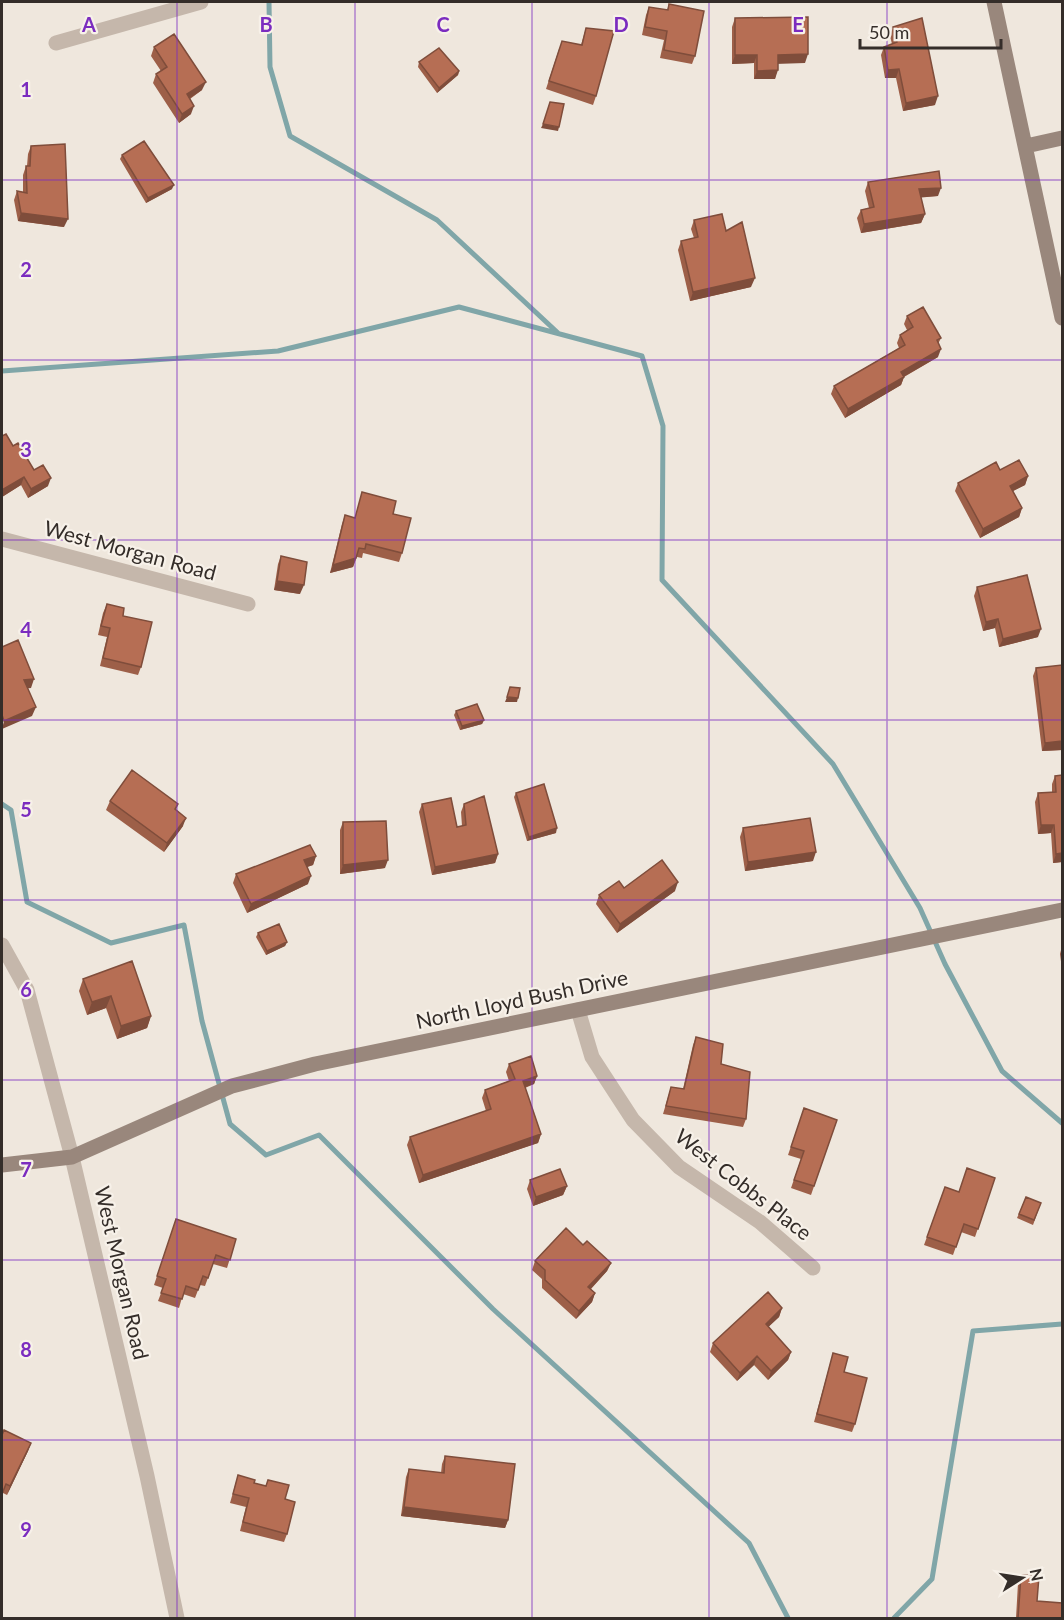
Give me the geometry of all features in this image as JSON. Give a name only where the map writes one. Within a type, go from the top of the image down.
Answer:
[{"type":"street","points":[[56,43],[201,2]]},
{"type":"street","points":[[994,2],[1062,318]]},
{"type":"street","points":[[1026,146],[1062,138]]},
{"type":"street","name":"West Morgan Road","points":[[2,539],[248,604]]},
{"type":"street","name":"North Lloyd Bush Drive","points":[[2,1165],[72,1157],[201,1098],[269,1075],[1062,910]]},
{"type":"street","name":"West Morgan Road","points":[[2,945],[27,990],[72,1157],[147,1476],[177,1618]]},
{"type":"street","name":"West Cobbs Place","points":[[578,1010],[591,1057],[633,1120],[679,1167],[760,1222],[813,1268]]},
{"type":"building","points":[[669,4],[704,11],[695,56],[664,50],[667,31],[645,27],[649,7],[668,10]]},
{"type":"building","points":[[808,17],[808,54],[778,55],[778,70],[757,71],[757,55],[735,55],[735,18]]},
{"type":"building","points":[[922,18],[938,96],[906,103],[899,69],[888,70],[884,47],[897,42],[893,27]]},
{"type":"building","points":[[586,28],[614,31],[596,96],[549,81],[562,41],[582,45]]},
{"type":"building","points":[[174,34],[206,82],[187,94],[194,106],[182,114],[156,74],[167,67],[154,47]]},
{"type":"building","points":[[439,48],[459,71],[439,88],[419,62]]},
{"type":"building","points":[[550,102],[564,104],[559,127],[543,124]]},
{"type":"building","points":[[144,141],[174,185],[148,198],[122,155]]},
{"type":"building","points":[[65,144],[68,219],[21,213],[17,191],[27,193],[26,166],[30,166],[31,146]]},
{"type":"building","points":[[939,171],[941,188],[919,189],[925,214],[864,224],[861,210],[874,207],[868,182]]},
{"type":"building","points":[[722,214],[726,231],[742,222],[755,278],[693,292],[681,241],[698,237],[694,220]]},
{"type":"building","points":[[923,307],[941,338],[937,340],[941,349],[901,372],[904,377],[848,409],[834,386],[905,345],[900,335],[913,327],[907,316]]},
{"type":"building","points":[[6,434],[13,446],[18,443],[34,470],[43,465],[51,478],[31,489],[24,477],[2,490],[2,436]]},
{"type":"building","points":[[1019,460],[1028,476],[1010,486],[1022,508],[983,529],[958,483],[996,462],[1000,470]]},
{"type":"building","points":[[362,492],[396,501],[393,514],[411,518],[402,553],[366,544],[365,549],[359,548],[356,558],[333,565],[345,515],[355,518]]},
{"type":"building","points":[[281,556],[307,562],[304,585],[277,581]]},
{"type":"building","points":[[1027,575],[1041,629],[1003,639],[998,619],[986,622],[977,587]]},
{"type":"building","points":[[107,604],[124,608],[123,616],[152,622],[141,667],[103,658],[110,628],[101,626]]},
{"type":"building","points":[[18,640],[34,679],[24,680],[36,707],[4,721],[2,715],[2,647]]},
{"type":"building","points":[[1062,665],[1062,741],[1045,743],[1036,668]]},
{"type":"building","points":[[510,687],[520,688],[518,698],[507,697]]},
{"type":"building","points":[[477,704],[484,720],[462,726],[456,711]]},
{"type":"building","points":[[132,770],[178,804],[175,809],[186,818],[167,843],[110,801]]},
{"type":"building","points":[[1062,775],[1062,853],[1056,854],[1054,825],[1041,825],[1038,793],[1056,792],[1055,776]]},
{"type":"building","points":[[544,784],[557,828],[529,837],[516,793]]},
{"type":"building","points":[[484,796],[498,854],[435,867],[422,804],[451,798],[457,827],[466,825],[464,804]]},
{"type":"building","points":[[810,818],[816,852],[748,862],[743,828]]},
{"type":"building","points":[[386,821],[388,860],[343,865],[343,822]]},
{"type":"building","points":[[310,845],[316,856],[304,860],[311,876],[251,904],[236,874]]},
{"type":"building","points":[[662,860],[678,882],[620,924],[599,895],[619,881],[624,888]]},
{"type":"building","points":[[279,924],[287,942],[267,951],[258,933]]},
{"type":"building","points":[[132,961],[151,1016],[121,1026],[111,996],[92,1002],[83,979]]},
{"type":"building","points":[[696,1037],[723,1044],[721,1064],[750,1072],[746,1119],[666,1106],[671,1087],[684,1089]]},
{"type":"building","points":[[531,1056],[537,1076],[523,1081],[541,1134],[423,1175],[410,1137],[491,1109],[485,1090],[515,1079],[509,1064]]},
{"type":"building","points":[[804,1108],[837,1120],[814,1186],[794,1180],[804,1151],[791,1147]]},
{"type":"building","points":[[967,1168],[995,1178],[978,1229],[964,1224],[956,1247],[927,1237],[945,1187],[959,1192]]},
{"type":"building","points":[[560,1169],[567,1186],[536,1197],[530,1180]]},
{"type":"building","points":[[1026,1197],[1041,1203],[1034,1220],[1019,1214]]},
{"type":"building","points":[[176,1219],[236,1239],[230,1260],[216,1255],[208,1278],[203,1276],[198,1290],[186,1286],[182,1299],[161,1293],[166,1279],[157,1276]]},
{"type":"building","points":[[566,1228],[583,1245],[587,1241],[611,1263],[588,1287],[595,1293],[579,1311],[545,1280],[545,1270],[535,1261]]},
{"type":"building","points":[[768,1292],[782,1308],[766,1324],[791,1352],[771,1371],[757,1356],[740,1373],[713,1343]]},
{"type":"building","points":[[833,1353],[848,1357],[844,1372],[867,1378],[855,1424],[817,1414]]},
{"type":"building","points":[[4,1430],[31,1443],[10,1486],[6,1484],[2,1494],[2,1435]]},
{"type":"building","points":[[445,1456],[515,1464],[508,1520],[404,1507],[409,1469],[444,1473]]},
{"type":"building","points":[[238,1475],[266,1486],[268,1480],[289,1485],[285,1499],[295,1502],[287,1534],[243,1522],[249,1498],[233,1494]]},
{"type":"building","points":[[1021,1575],[1039,1576],[1037,1601],[1062,1603],[1062,1618],[1018,1618]]},
{"type":"waterway","points":[[269,2],[270,67],[290,136],[437,220],[558,333]]},
{"type":"waterway","points":[[2,371],[278,351],[459,307],[642,356],[663,426],[662,580],[833,764],[920,908],[945,964],[1002,1071],[1062,1123]]},
{"type":"waterway","points":[[2,804],[11,810],[27,902],[111,943],[184,925],[202,1021],[230,1124],[266,1155],[319,1135],[493,1309],[749,1543],[788,1618]]},
{"type":"waterway","points":[[894,1618],[932,1579],[973,1331],[1062,1324]]}]
